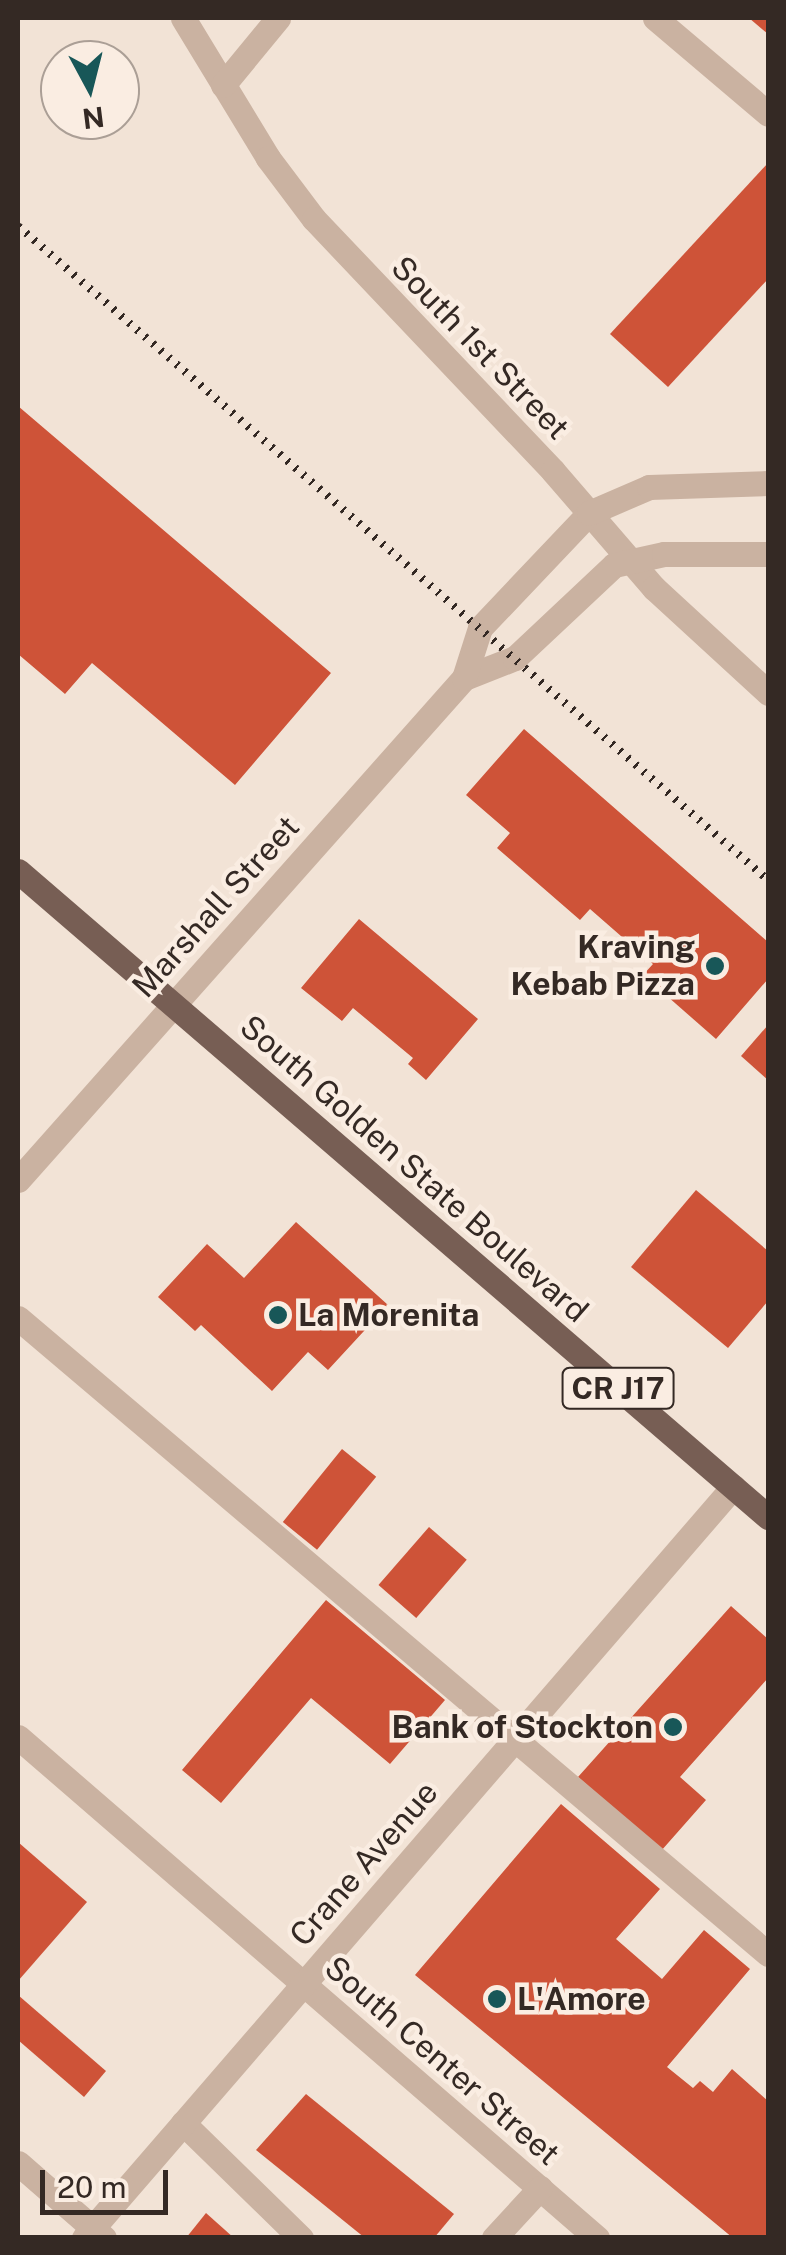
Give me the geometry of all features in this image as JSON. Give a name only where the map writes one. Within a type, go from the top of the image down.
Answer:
[{"type":"main road","name":"South Golden State Boulevard","points":[[18,870],[768,1518]]},
{"type":"street","name":"South 1st Street","points":[[183,18],[314,220],[590,513],[627,560],[768,692]]},
{"type":"street","points":[[223,85],[278,18]]},
{"type":"street","points":[[656,18],[768,114]]},
{"type":"street","points":[[590,513],[649,487],[768,483]]},
{"type":"street","name":"Marshall Street","points":[[18,1180],[464,678],[480,628],[590,513]]},
{"type":"street","points":[[627,560],[768,554]]},
{"type":"street","name":"Marshall Street","points":[[464,678],[515,658],[590,580],[627,560]]},
{"type":"street","points":[[18,1318],[516,1736],[768,1954]]},
{"type":"street","name":"Crane Avenue","points":[[93,2234],[183,2124],[733,1487]]},
{"type":"street","name":"South Center Street","points":[[18,1737],[597,2238]]},
{"type":"street","points":[[183,2124],[301,2238]]},
{"type":"street","points":[[18,2163],[93,2234]]},
{"type":"street","points":[[494,2238],[540,2188]]},
{"type":"building","points":[[749,18],[768,18],[768,34]]},
{"type":"building","points":[[768,163],[768,279],[668,387],[610,334]]},
{"type":"building","points":[[18,406],[331,673],[235,785],[92,663],[65,694],[18,654]]},
{"type":"building","points":[[524,729],[768,942],[768,979],[716,1039],[643,975],[653,964],[590,909],[580,920],[497,848],[510,833],[466,795]]},
{"type":"building","points":[[359,919],[478,1019],[426,1080],[408,1064],[413,1058],[353,1008],[342,1021],[301,988]]},
{"type":"building","points":[[768,1025],[768,1080],[741,1056]]},
{"type":"building","points":[[696,1190],[768,1251],[768,1301],[728,1348],[631,1267]]},
{"type":"building","name":"La Morenita","points":[[296,1222],[388,1305],[328,1370],[308,1352],[272,1391],[201,1325],[195,1331],[158,1297],[207,1244],[244,1278]]},
{"type":"building","points":[[342,1449],[376,1477],[317,1550],[283,1522]]},
{"type":"building","points":[[429,1527],[467,1560],[416,1618],[378,1585]]},
{"type":"building","points":[[326,1600],[445,1700],[390,1764],[311,1698],[221,1803],[182,1770]]},
{"type":"building","name":"Bank of Stockton","points":[[731,1606],[768,1639],[768,1678],[680,1777],[706,1800],[661,1851],[578,1777]]},
{"type":"building","points":[[561,1804],[660,1889],[616,1939],[662,1979],[704,1930],[750,1969],[667,2067],[693,2088],[700,2081],[713,2092],[732,2069],[768,2101],[768,2238],[733,2238],[415,1975]]},
{"type":"building","points":[[18,1842],[87,1902],[18,1981]]},
{"type":"building","points":[[18,1995],[106,2071],[84,2097],[18,2040]]},
{"type":"building","points":[[306,2094],[454,2214],[434,2238],[365,2238],[256,2150]]},
{"type":"building","points":[[206,2213],[234,2238],[186,2238]]},
{"type":"railway","points":[[18,226],[768,880]]},
{"type":"place","name":"Kraving Kebab Pizza","points":[[715,966]]},
{"type":"place","name":"La Morenita","points":[[278,1315]]},
{"type":"place","name":"Bank of Stockton","points":[[673,1727]]},
{"type":"place","name":"L'Amore","points":[[497,1999]]}]
